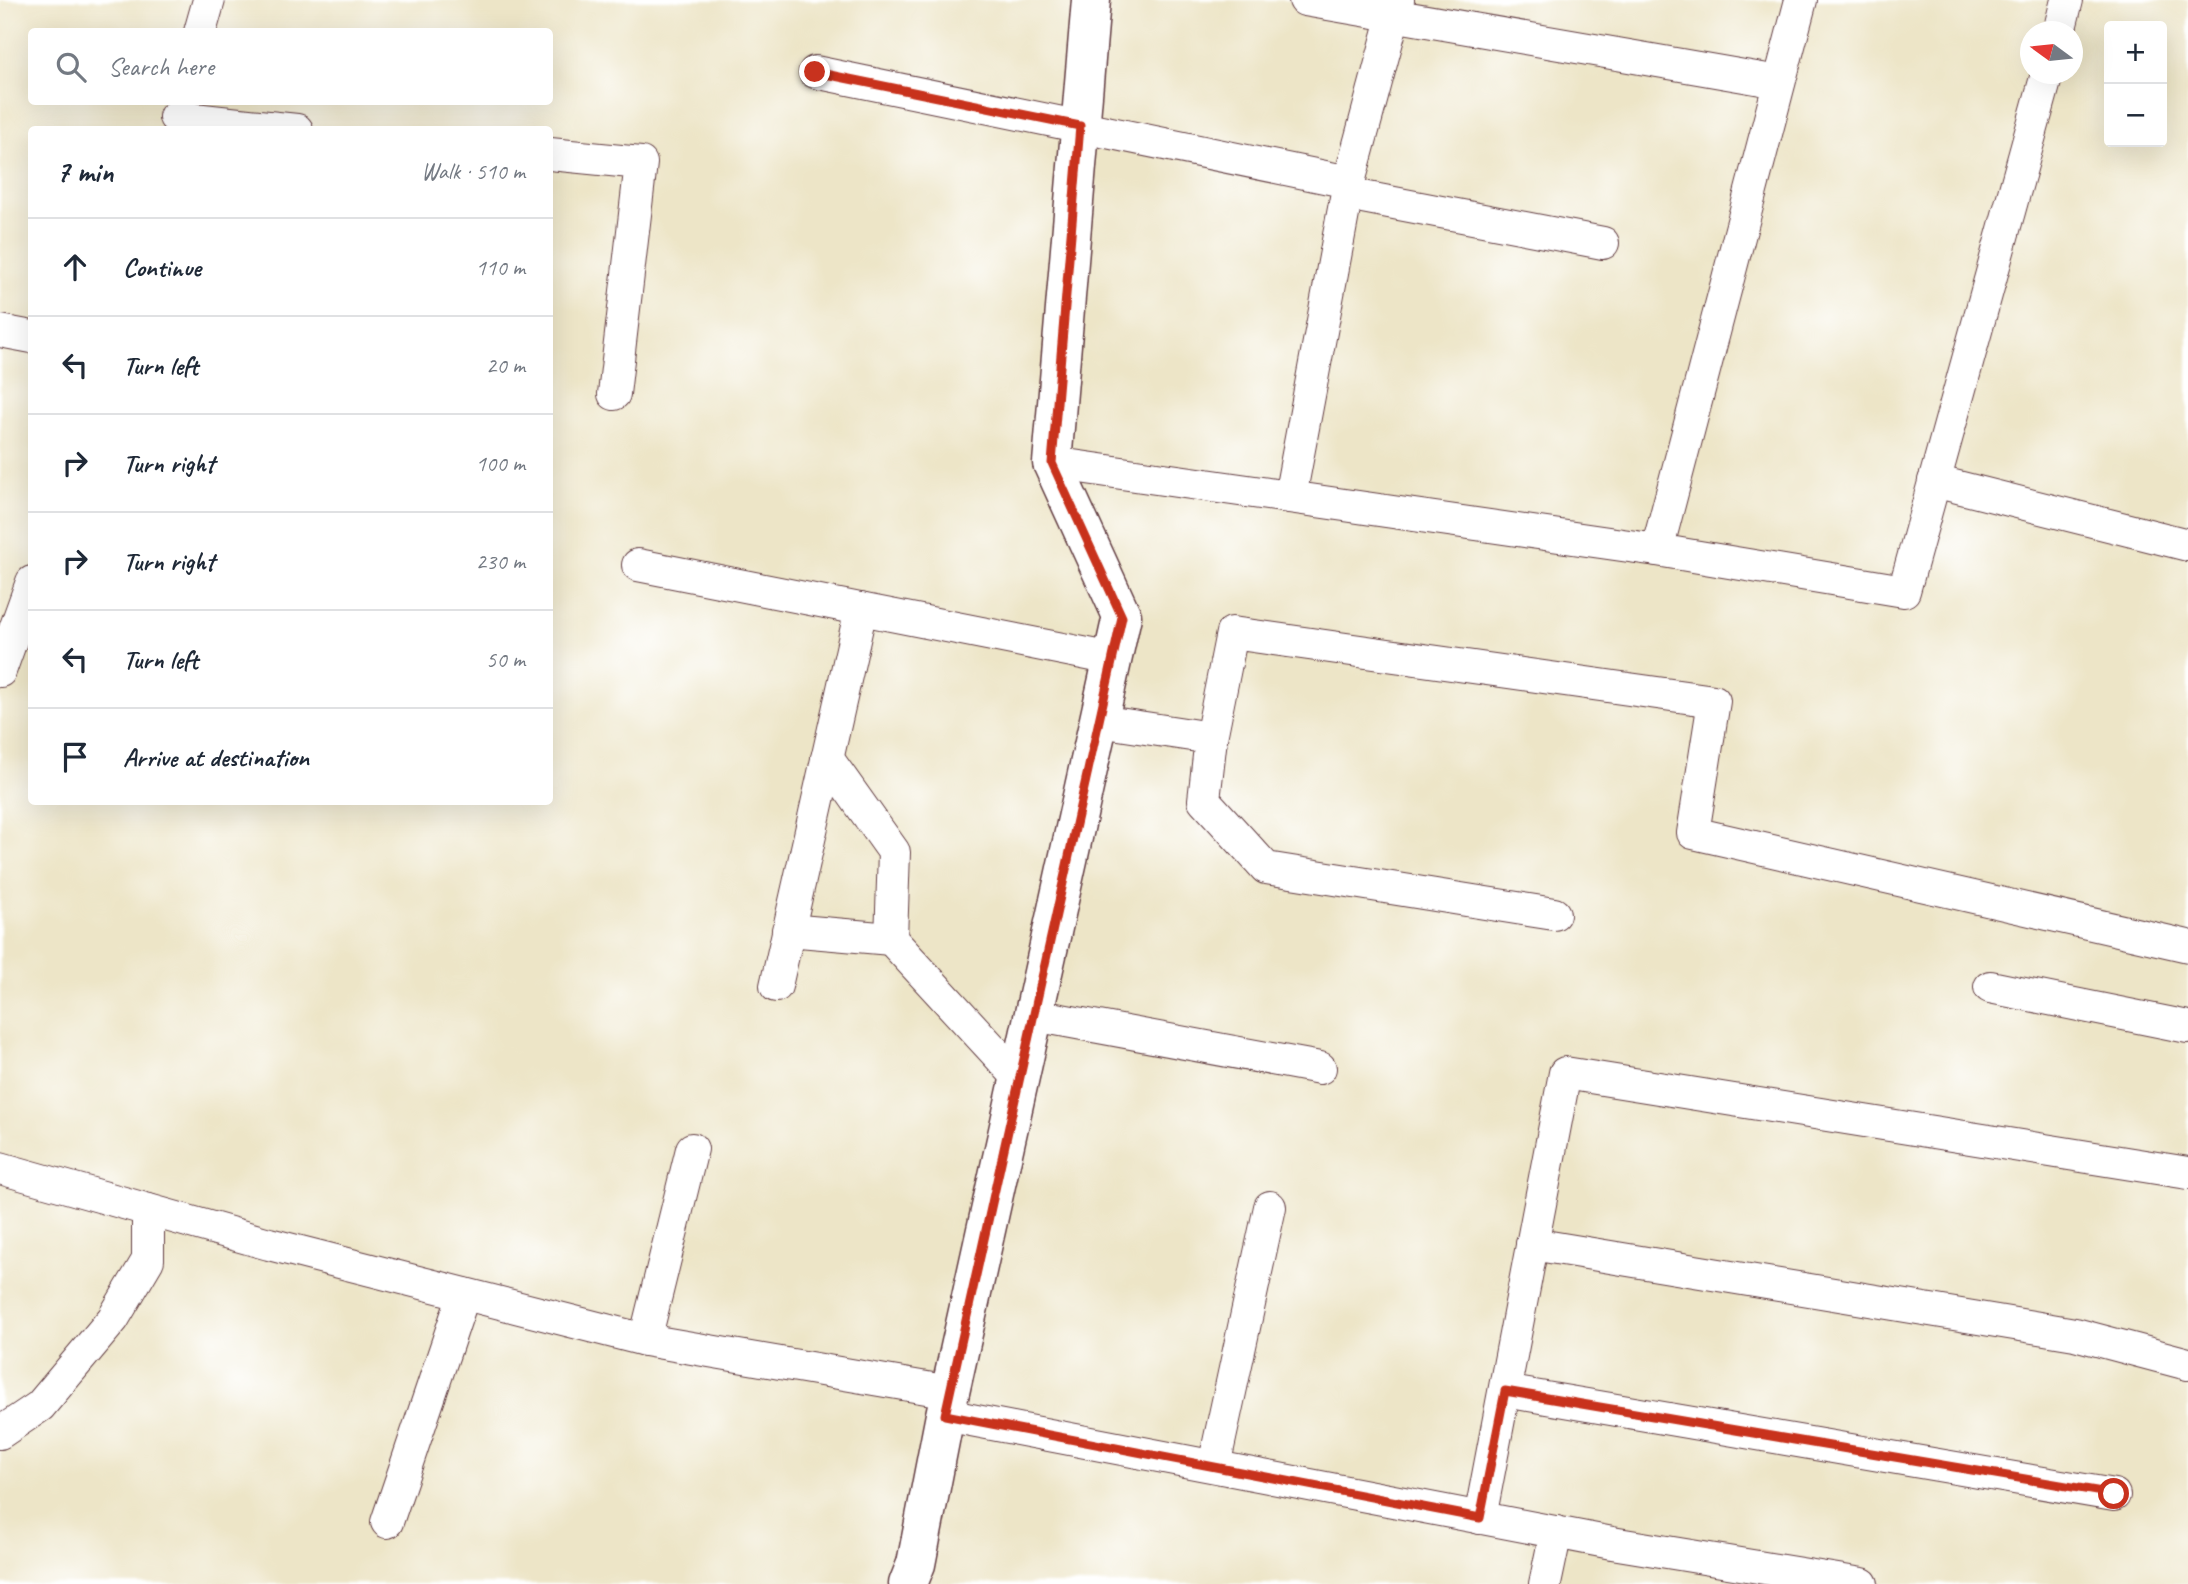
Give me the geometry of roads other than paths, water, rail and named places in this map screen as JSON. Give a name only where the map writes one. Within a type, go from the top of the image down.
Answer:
[{"type":"street","points":[[201,28],[209,0]]},
{"type":"street","points":[[908,1584],[916,1564],[948,1404],[1122,617],[1052,463],[1091,0]]},
{"type":"street","points":[[1306,0],[1396,7],[1779,82]]},
{"type":"street","points":[[1657,550],[1801,0]]},
{"type":"street","points":[[2062,21],[2067,0]]},
{"type":"street","points":[[1290,497],[1348,188],[1396,7]]},
{"type":"street","points":[[815,72],[1080,126],[1603,243]]},
{"type":"street","points":[[1052,463],[1657,550],[1904,591],[2044,84]]},
{"type":"street","points":[[175,116],[262,126]]},
{"type":"street","points":[[553,154],[641,163],[614,394]]},
{"type":"street","points":[[0,331],[28,336]]},
{"type":"street","points":[[1934,481],[2188,545]]},
{"type":"street","points":[[638,565],[1113,659]]},
{"type":"street","points":[[0,671],[19,592]]},
{"type":"street","points":[[776,986],[861,609]]},
{"type":"street","points":[[1554,914],[1266,869],[1204,800],[1211,738],[1232,634],[1714,701],[1693,833],[2188,946]]},
{"type":"street","points":[[1099,721],[1211,738]]},
{"type":"street","points":[[827,758],[894,852],[891,939]]},
{"type":"street","points":[[788,930],[891,939],[1020,1079]]},
{"type":"street","points":[[1990,987],[2188,1027]]},
{"type":"street","points":[[1034,1015],[1320,1068]]},
{"type":"street","points":[[1480,1518],[1565,1073],[2188,1173]]},
{"type":"street","points":[[645,1340],[692,1149]]},
{"type":"street","points":[[0,1168],[148,1210],[645,1340],[948,1404],[1214,1466],[1556,1532],[1687,1570],[1862,1584]]},
{"type":"street","points":[[1214,1466],[1270,1207]]},
{"type":"street","points":[[0,1433],[40,1406],[113,1319],[148,1260],[148,1210]]},
{"type":"street","points":[[1532,1244],[2075,1334],[2188,1364]]},
{"type":"street","points":[[387,1522],[464,1294]]},
{"type":"street","points":[[1505,1391],[2114,1494]]},
{"type":"street","points":[[1545,1584],[1556,1532]]}]
